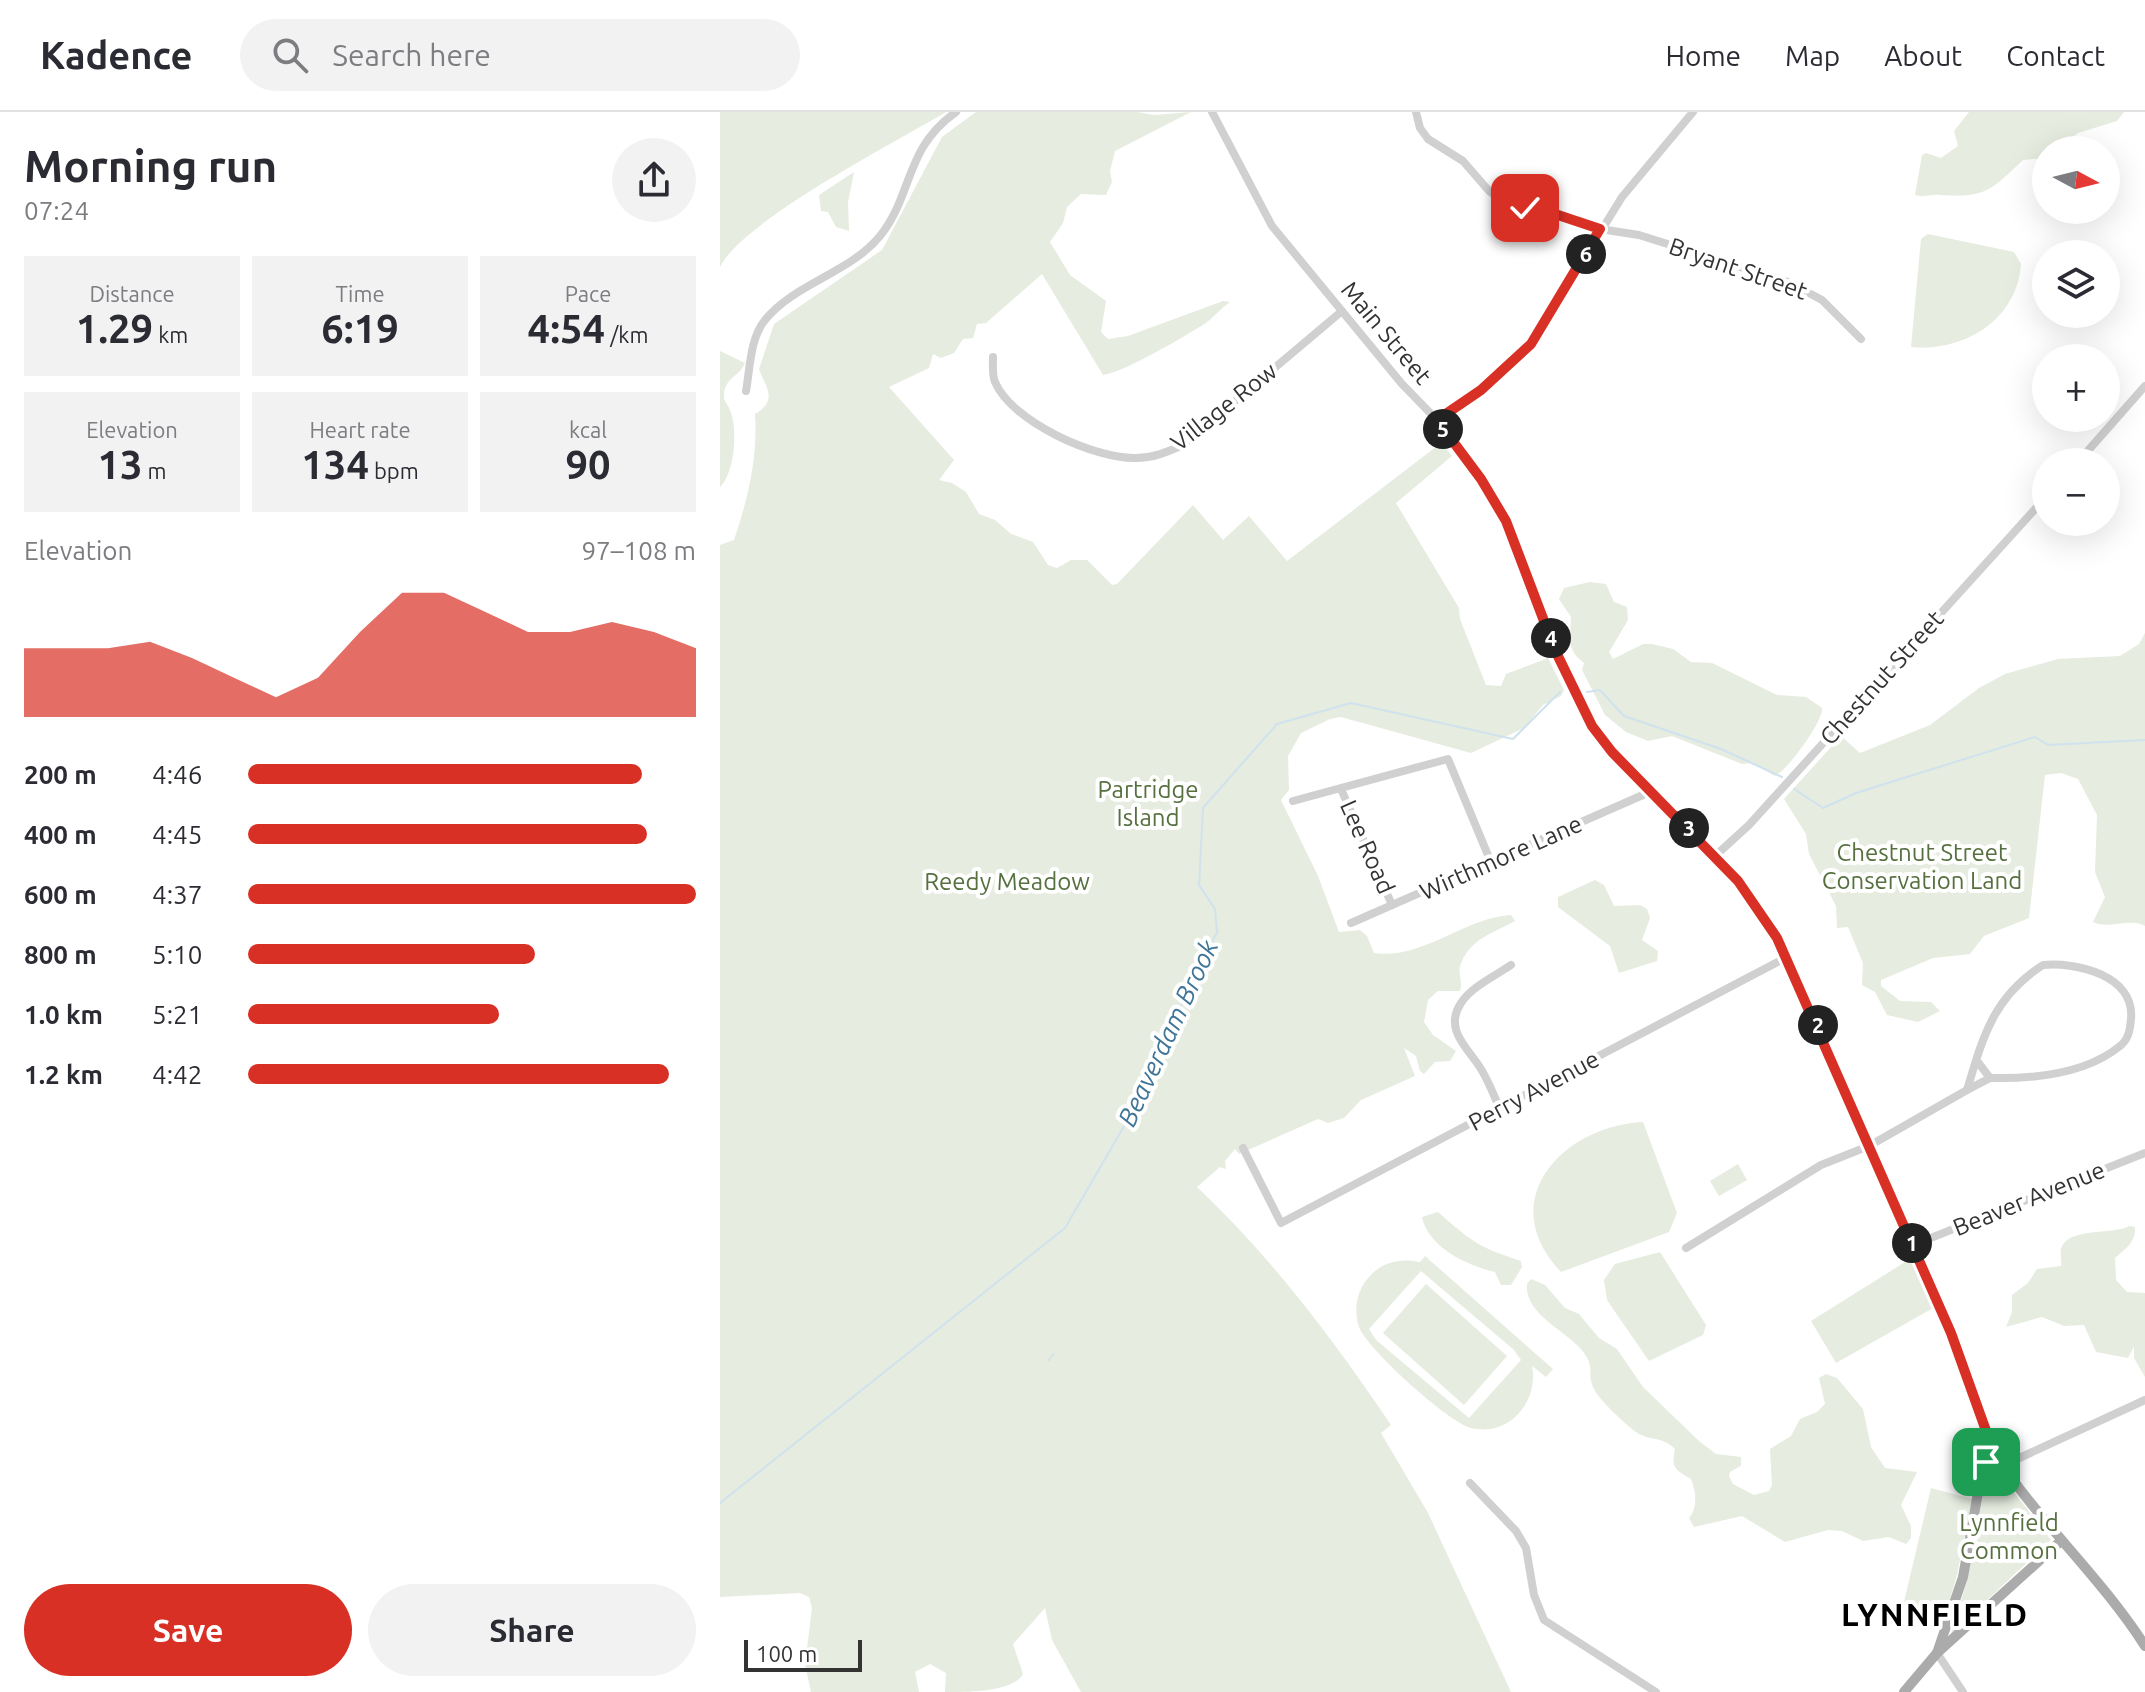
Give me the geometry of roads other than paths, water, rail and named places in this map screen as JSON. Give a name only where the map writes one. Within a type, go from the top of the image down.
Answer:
[{"type":"main road","name":"Main Street","points":[[1994,1453],[2061,1541],[2144,1641]]},
{"type":"main road","points":[[1937,1653],[1963,1577],[1981,1476],[1986,1462],[1994,1453]]},
{"type":"main road","points":[[1904,1692],[1937,1653],[2061,1541]]},
{"type":"street","points":[[746,391],[753,348],[763,321],[803,290],[857,256],[880,236],[919,150],[936,127],[956,112]]},
{"type":"street","name":"Main Street","points":[[1212,112],[1258,204],[1342,311],[1437,420],[1481,479],[1506,521],[1555,650],[1592,726],[1715,856],[1760,911],[1787,957],[1956,1345],[1994,1453]]},
{"type":"street","name":"Bryant Street","points":[[1416,112],[1420,128],[1428,139],[1463,161],[1489,191],[1508,203],[1600,229],[1639,235],[1788,282],[1817,296],[1861,339]]},
{"type":"street","points":[[1437,420],[1481,390],[1531,344],[1622,197],[1693,112]]},
{"type":"street","name":"Village Row","points":[[993,357],[994,380],[1007,400],[1050,432],[1107,454],[1134,459],[1157,457],[1183,445],[1206,427],[1342,311]]},
{"type":"street","points":[[2090,448],[2145,386]]},
{"type":"street","name":"Chestnut Street","points":[[1715,856],[1749,825],[2032,512]]},
{"type":"street","points":[[1293,801],[1448,759],[1490,860]]},
{"type":"street","name":"Lee Road","points":[[1341,789],[1392,905]]},
{"type":"street","name":"Wirthmore Lane","points":[[1351,923],[1652,791]]},
{"type":"street","name":"Perry Avenue","points":[[1243,1148],[1281,1223],[1787,957]]},
{"type":"street","points":[[1500,1109],[1479,1066],[1459,1040],[1455,1021],[1461,1002],[1468,995],[1511,965]]},
{"type":"street","points":[[1686,1248],[1821,1165],[1869,1146],[1990,1078],[2056,1073],[2120,1047],[2130,1028],[2132,1010],[2127,995],[2107,977],[2084,969],[2043,965],[2005,998],[1990,1018],[1967,1090]]},
{"type":"street","points":[[1977,1061],[1990,1078]]},
{"type":"street","name":"Beaver Avenue","points":[[1913,1245],[2145,1153]]},
{"type":"street","points":[[2002,1466],[2145,1400]]},
{"type":"street","points":[[1470,1483],[1516,1531],[1526,1548],[1534,1595],[1544,1620],[1656,1692]]},
{"type":"street","points":[[1937,1653],[1963,1692]]},
{"type":"waterway","name":"Beaverdam Brook","points":[[1587,692],[1600,690],[1624,716],[1721,749],[1782,777]]},
{"type":"waterway","name":"Beaverdam Brook","points":[[720,1503],[1065,1228],[1141,1097],[1204,954],[1217,933],[1215,909],[1199,885],[1203,808],[1277,724],[1351,703],[1513,739],[1560,692]]},
{"type":"waterway","name":"Beaverdam Brook","points":[[1794,789],[1823,808],[1856,793],[2035,737],[2048,745],[2145,740]]},
{"type":"district","name":"LYNNFIELD","points":[[1935,1615]]},
{"type":"park label","name":"Partridge Island","points":[[1148,804]]},
{"type":"park label","name":"Chestnut Street Conservation Land","points":[[1922,867]]},
{"type":"park label","name":"Reedy Meadow","points":[[1007,882]]},
{"type":"park label","name":"Lynnfield Common","points":[[2009,1537]]}]
